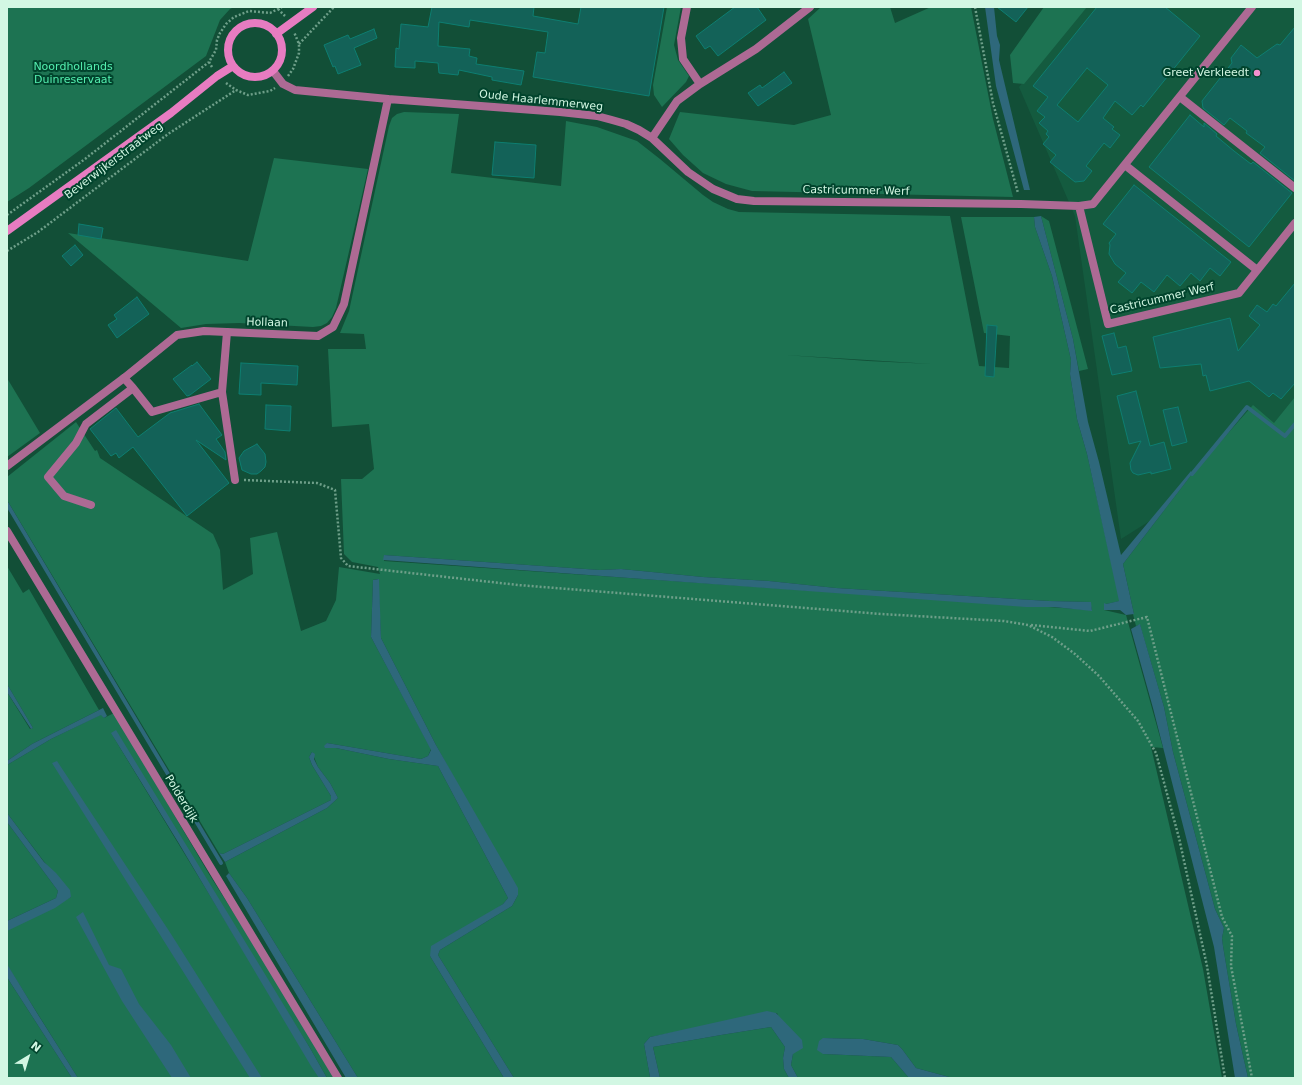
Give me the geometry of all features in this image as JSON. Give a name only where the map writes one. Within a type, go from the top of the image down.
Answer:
[{"type":"main road","points":[[276,34],[313,7]]},
{"type":"main road","points":[[246,25],[262,25],[270,28],[276,34],[281,48],[281,55],[279,62],[273,71],[262,76],[254,77],[246,76],[238,72],[233,66],[228,55],[229,42],[238,29],[246,25]]},
{"type":"main road","name":"Beverwijkerstraatweg","points":[[7,232],[166,116],[217,76],[233,66]]},
{"type":"street","points":[[687,7],[681,38],[683,59],[700,84]]},
{"type":"street","points":[[652,138],[677,101],[700,84],[756,49],[810,7]]},
{"type":"street","name":"Castricummer Werf","points":[[652,138],[688,172],[713,189],[737,200],[1079,206],[1093,204],[1252,7]]},
{"type":"street","points":[[273,71],[283,84]]},
{"type":"street","name":"Oude Haarlemmerweg","points":[[283,84],[295,90],[597,116],[626,124],[652,138]]},
{"type":"street","points":[[1180,96],[1295,188]]},
{"type":"street","name":"Hollaan","points":[[7,466],[177,336],[204,331],[318,336],[333,327],[344,304],[388,99]]},
{"type":"street","points":[[1125,165],[1257,270]]},
{"type":"street","name":"Castricummer Werf","points":[[1079,206],[1108,324],[1239,293],[1295,223]]},
{"type":"street","points":[[227,332],[222,392],[235,480]]},
{"type":"street","points":[[124,378],[152,412],[222,392]]},
{"type":"street","points":[[91,505],[64,496],[48,477],[76,442],[86,424],[133,388]]},
{"type":"street","name":"Polderdijk","points":[[7,531],[338,1078]]},
{"type":"path","points":[[7,215],[85,159],[209,62],[216,50],[217,40],[220,33],[226,24],[234,17],[249,11],[270,13],[282,7]]},
{"type":"path","points":[[299,44],[334,7]]},
{"type":"path","points":[[975,7],[993,103],[1021,204]]},
{"type":"path","points":[[209,62],[217,76],[236,90],[248,95],[270,91],[283,84],[293,69],[299,53],[299,44],[291,23],[278,9]]},
{"type":"path","name":"Beverwijkerstraatweg","points":[[7,252],[38,232],[168,134],[236,90]]},
{"type":"path","points":[[235,480],[317,483],[335,490],[341,558],[348,566],[526,585],[881,614],[1004,621],[1028,625],[1090,631],[1147,617],[1222,917],[1232,936],[1231,966],[1252,1078]]},
{"type":"path","points":[[1028,625],[1064,645],[1099,676],[1138,721],[1156,753],[1178,838],[1207,966],[1225,1078]]},
{"type":"shaded area","points":[[1086,7],[1295,7],[1295,430],[1121,539],[1075,216],[1019,87]]},
{"type":"green space","name":"Noordhollands Duinreservaat","points":[[7,7],[234,7],[230,9],[220,20],[206,56],[29,188],[7,202]]},
{"type":"green space","points":[[667,7],[681,7],[674,45],[678,60],[689,76],[686,82],[662,107],[654,95],[653,85]]},
{"type":"green space","points":[[821,7],[890,7],[895,23],[931,7],[971,7],[993,119],[1013,197],[752,191],[726,184],[703,173],[683,155],[669,139],[680,112],[794,125],[831,115],[808,19]]},
{"type":"green space","points":[[1044,7],[1087,7],[1024,84],[1013,83],[1010,55]]},
{"type":"green space","points":[[404,112],[459,114],[451,173],[561,186],[566,121],[597,127],[637,141],[713,202],[739,212],[950,216],[979,366],[1009,368],[1010,336],[984,333],[961,217],[1034,217],[1035,227],[1052,276],[1071,360],[1070,374],[1077,419],[1087,454],[1120,601],[1106,604],[1104,610],[1126,615],[1163,748],[1151,747],[1203,969],[1222,1078],[953,1078],[916,1068],[898,1045],[863,1039],[823,1038],[823,1054],[891,1057],[909,1078],[798,1078],[791,1065],[793,1054],[777,1013],[650,1037],[644,1044],[650,1077],[647,1078],[514,1078],[438,955],[440,950],[512,906],[518,895],[436,745],[381,638],[378,579],[373,580],[371,637],[431,749],[428,756],[421,759],[327,743],[325,748],[336,748],[389,759],[438,766],[508,898],[503,904],[430,956],[504,1078],[358,1078],[247,898],[229,873],[225,862],[327,808],[338,798],[330,783],[318,767],[312,752],[309,757],[312,765],[331,796],[331,800],[223,854],[219,853],[7,500],[7,477],[76,422],[95,451],[97,450],[100,458],[213,534],[220,550],[223,590],[253,574],[250,538],[277,532],[301,631],[326,621],[336,600],[339,567],[380,574],[378,567],[352,562],[344,554],[341,479],[362,479],[374,469],[369,424],[332,427],[328,349],[366,349],[364,334],[340,333],[349,311],[389,126],[392,118],[397,114]],"holes":[[[785,355],[932,364],[868,361]],[[384,555],[600,570],[621,569],[836,588],[1049,601],[1090,602],[1092,610],[384,561]]]},
{"type":"green space","points":[[274,158],[368,169],[336,308],[332,317],[327,323],[321,326],[313,327],[239,323],[206,324],[181,328],[68,233],[248,261]]},
{"type":"green space","points":[[1041,216],[1049,221],[1088,369],[1079,371],[1073,339]]},
{"type":"green space","points":[[7,378],[40,433],[7,457]]},
{"type":"green space","points":[[1295,397],[1295,1078],[1248,1078],[1236,1024],[1223,946],[1222,938],[1224,928],[1215,909],[1173,752],[1164,707],[1140,625],[1136,626],[1123,564],[1192,474],[1253,405],[1274,423]]},
{"type":"green space","points":[[7,566],[23,593],[29,589],[99,710],[32,744],[7,761],[7,692],[30,729],[33,728],[7,684]]},
{"type":"green space","points":[[114,713],[209,874],[264,961],[334,1078],[327,1078],[310,1048],[111,733],[321,1078],[78,1078],[7,965],[7,930],[71,897],[7,813],[7,765],[51,739],[102,714],[104,718]]},
{"type":"green space","points":[[7,822],[58,891],[56,898],[7,921]]},
{"type":"green space","points":[[7,977],[10,982],[72,1078],[7,1078]]},
{"type":"green space","points":[[771,1027],[785,1047],[783,1058],[784,1069],[789,1078],[660,1078],[653,1047]]},
{"type":"water","points":[[985,7],[994,7],[997,36],[1000,45],[999,60],[1030,190],[1024,190],[996,86]]},
{"type":"water","points":[[1041,216],[1073,339],[1088,422],[1121,555],[1191,471],[1192,474],[1123,564],[1134,614],[1126,615],[1120,610],[1104,610],[1104,603],[1106,604],[1119,601],[1087,454],[1077,419],[1070,374],[1071,360],[1052,276],[1035,227],[1034,217]]},
{"type":"water","points":[[384,555],[600,570],[621,569],[836,588],[1049,601],[1091,602],[1092,611],[1054,607],[1026,607],[383,560]]},
{"type":"water","points":[[379,579],[381,638],[436,745],[518,888],[518,895],[512,906],[440,950],[438,955],[514,1078],[504,1078],[430,956],[431,946],[503,904],[508,898],[438,766],[389,759],[336,748],[325,748],[324,746],[327,743],[421,759],[428,756],[431,750],[371,637],[373,580]]},
{"type":"water","points":[[1140,624],[1164,707],[1173,752],[1215,909],[1224,928],[1222,938],[1223,946],[1236,1024],[1248,1078],[1235,1078],[1214,947],[1153,708],[1131,629]]},
{"type":"water","points":[[7,684],[33,728],[31,729],[7,692]]},
{"type":"water","points":[[103,708],[107,716],[104,718],[101,715],[51,739],[7,765],[7,761],[32,744]]},
{"type":"water","points":[[116,730],[327,1078],[319,1078],[311,1066],[178,842],[111,733]]},
{"type":"water","points":[[312,752],[315,754],[314,759],[318,767],[330,783],[338,798],[327,808],[225,862],[219,853],[223,854],[331,800],[331,796],[312,765],[309,757]]},
{"type":"water","points":[[57,761],[171,934],[262,1078],[250,1078],[52,763]]},
{"type":"water","points":[[7,813],[44,862],[56,873],[70,890],[71,897],[55,908],[7,931],[7,921],[56,898],[58,891],[7,822]]},
{"type":"water","points":[[229,873],[247,898],[358,1078],[346,1078],[226,876]]},
{"type":"water","points":[[83,912],[109,965],[121,969],[139,1004],[171,1045],[191,1078],[172,1078],[122,1001],[76,917]]},
{"type":"water","points":[[7,964],[78,1078],[72,1078],[10,982],[7,977]]},
{"type":"water","points":[[767,1011],[776,1013],[802,1040],[803,1048],[793,1054],[791,1065],[798,1078],[789,1078],[784,1069],[783,1058],[785,1047],[771,1027],[653,1047],[660,1078],[647,1078],[650,1077],[644,1044],[650,1037]]},
{"type":"water","points":[[823,1038],[863,1039],[898,1045],[916,1068],[953,1078],[909,1078],[891,1057],[823,1054],[817,1050],[819,1041]]},
{"type":"building","points":[[432,7],[534,7],[533,16],[578,24],[581,7],[664,7],[649,96],[533,77],[537,52],[545,53],[548,32],[470,20],[469,27],[439,22],[438,46],[470,49],[469,56],[477,58],[476,64],[524,71],[521,85],[492,80],[492,77],[459,70],[458,75],[439,73],[438,63],[415,61],[415,68],[395,67],[396,48],[399,49],[401,24],[428,27]]},
{"type":"building","points":[[735,7],[757,7],[766,20],[718,56],[710,46],[705,49],[696,36]]},
{"type":"building","points":[[997,7],[1028,7],[1016,22]]},
{"type":"building","points":[[1097,7],[1165,7],[1200,36],[1143,107],[1141,105],[1132,115],[1115,101],[1103,118],[1114,127],[1112,129],[1120,135],[1110,148],[1104,143],[1086,166],[1092,171],[1084,181],[1075,182],[1050,162],[1056,155],[1043,144],[1049,137],[1046,134],[1048,131],[1039,123],[1045,117],[1037,111],[1048,97],[1033,86]],"holes":[[[1087,68],[1108,85],[1078,122],[1057,105]]]},
{"type":"building","points":[[1295,27],[1295,181],[1260,153],[1265,147],[1246,133],[1247,131],[1230,118],[1224,125],[1203,108],[1202,101],[1232,63],[1231,58],[1241,45],[1257,58],[1277,44],[1280,45]]},
{"type":"building","points":[[374,29],[377,38],[354,48],[361,65],[338,74],[335,66],[333,67],[324,45],[348,35],[350,39]]},
{"type":"building","points":[[784,72],[792,83],[758,106],[748,93],[760,85],[762,88]]},
{"type":"building","points":[[1190,115],[1204,127],[1204,123],[1217,134],[1216,136],[1234,151],[1251,164],[1253,162],[1292,193],[1249,247],[1149,167]]},
{"type":"building","points":[[495,142],[536,145],[534,178],[492,175]]},
{"type":"building","points":[[1134,185],[1231,262],[1220,276],[1210,268],[1200,281],[1191,273],[1180,286],[1167,275],[1154,292],[1141,282],[1132,293],[1118,282],[1126,273],[1115,264],[1109,254],[1109,243],[1116,234],[1103,224]]},
{"type":"building","points":[[79,224],[103,228],[101,239],[78,235]]},
{"type":"building","points":[[75,245],[83,255],[71,266],[62,256]]},
{"type":"building","points":[[1295,283],[1295,383],[1281,399],[1273,393],[1269,397],[1249,381],[1210,391],[1206,375],[1203,376],[1201,364],[1160,368],[1153,337],[1230,318],[1238,351],[1260,325],[1249,316],[1257,305],[1267,312],[1273,304],[1276,306]]},
{"type":"building","points":[[137,297],[149,314],[117,338],[108,325],[117,319],[114,315]]},
{"type":"building","points":[[987,325],[997,326],[994,377],[985,376]]},
{"type":"building","points":[[1114,333],[1118,348],[1126,346],[1132,371],[1112,375],[1102,336]]},
{"type":"building","points":[[197,362],[211,379],[187,396],[173,379]]},
{"type":"building","points":[[241,363],[298,366],[297,385],[261,383],[261,395],[239,394]]},
{"type":"building","points":[[1136,391],[1150,446],[1164,442],[1171,469],[1151,474],[1151,472],[1138,475],[1133,473],[1131,470],[1130,463],[1141,441],[1129,444],[1117,396]]},
{"type":"building","points":[[199,404],[222,435],[216,439],[225,452],[226,460],[196,440],[229,483],[187,516],[133,447],[119,458],[116,453],[111,456],[90,429],[116,408],[138,437],[170,413]]},
{"type":"building","points":[[266,405],[291,406],[290,431],[265,429]]},
{"type":"building","points":[[1178,407],[1187,442],[1172,446],[1163,410]]},
{"type":"building","points":[[257,444],[265,454],[265,467],[257,474],[251,474],[242,470],[239,458],[244,451]]},
{"type":"waterway","points":[[1192,474],[1247,407],[1285,436],[1295,424]]},
{"type":"waterway","points":[[7,504],[221,863]]},
{"type":"place","name":"Greet Verkleedt","points":[[1257,73]]}]
